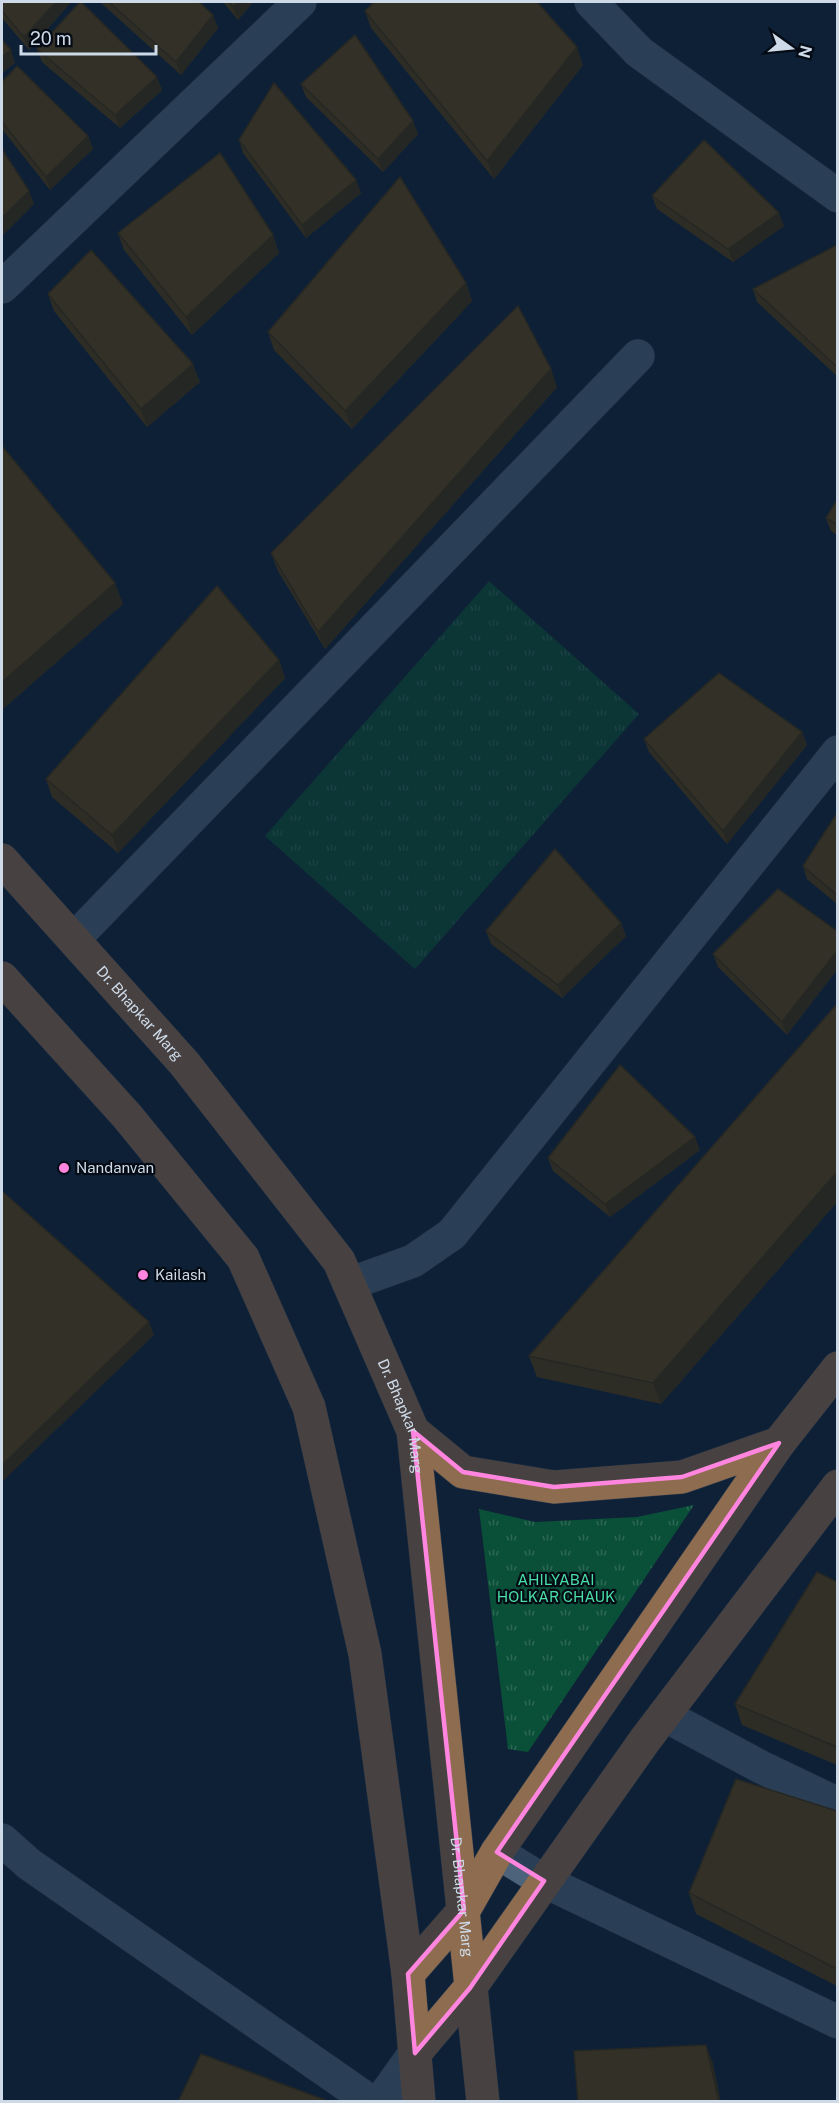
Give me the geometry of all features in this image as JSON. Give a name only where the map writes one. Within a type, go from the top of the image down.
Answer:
[{"type":"main road","name":"Dr. Bhapkar Marg","points":[[2,860],[184,1063],[339,1261],[413,1431],[483,2102]]},
{"type":"main road","points":[[2,978],[127,1116],[243,1258],[309,1407],[365,1654],[408,1974],[419,2102]]},
{"type":"main road","points":[[408,1974],[464,1910],[497,1852],[779,1443],[837,1368]]},
{"type":"main road","points":[[413,1431],[463,1472],[554,1486],[682,1477],[779,1443]]},
{"type":"main road","points":[[415,2054],[470,1988],[664,1715],[837,1486]]},
{"type":"street","points":[[2,287],[300,2]]},
{"type":"street","points":[[607,7],[639,52],[837,196]]},
{"type":"street","points":[[74,939],[638,356]]},
{"type":"street","points":[[349,1284],[413,1261],[452,1234],[837,752]]},
{"type":"street","points":[[664,1715],[760,1767],[837,1804]]},
{"type":"street","points":[[2,1840],[38,1870],[371,2102]]},
{"type":"street","points":[[497,1852],[544,1881],[837,2022]]},
{"type":"street","points":[[380,2102],[415,2054]]},
{"type":"highlighted area","points":[[413,1431],[463,1472],[554,1487],[682,1477],[779,1443],[497,1852],[544,1881],[470,1988],[415,2053],[408,1974],[464,1910]]},
{"type":"green space","points":[[489,581],[639,714],[415,969],[265,836]]},
{"type":"green space","name":"AHILYABAI HOLKAR CHAUK","points":[[694,1505],[528,1752],[508,1749],[479,1509],[535,1522],[637,1517]]},
{"type":"building","points":[[2,2],[56,2],[24,37],[2,11]]},
{"type":"building","points":[[80,2],[157,77],[115,115],[37,49]]},
{"type":"building","points":[[109,2],[199,2],[213,15],[176,62]]},
{"type":"building","points":[[374,2],[537,2],[577,47],[487,161],[365,11]]},
{"type":"building","points":[[355,35],[413,121],[378,159],[301,84]]},
{"type":"building","points":[[2,40],[11,50],[2,57]]},
{"type":"building","points":[[17,66],[88,136],[46,177],[2,122],[2,82]]},
{"type":"building","points":[[274,83],[356,180],[302,225],[239,140]]},
{"type":"building","points":[[704,140],[779,213],[728,249],[652,196]]},
{"type":"building","points":[[2,149],[29,191],[2,218]]},
{"type":"building","points":[[220,153],[273,235],[186,317],[118,233]]},
{"type":"building","points":[[400,177],[466,283],[345,411],[268,332]]},
{"type":"building","points":[[837,245],[837,367],[753,289]]},
{"type":"building","points":[[91,250],[193,364],[141,409],[48,294]]},
{"type":"building","points":[[518,306],[551,369],[318,632],[271,553]]},
{"type":"building","points":[[2,446],[115,583],[2,682]]},
{"type":"building","points":[[837,500],[837,525],[826,518]]},
{"type":"building","points":[[217,586],[279,660],[112,835],[46,779]]},
{"type":"building","points":[[719,673],[802,732],[723,831],[644,739]]},
{"type":"building","points":[[837,813],[837,895],[803,866]]},
{"type":"building","points":[[555,849],[621,923],[558,985],[486,931]]},
{"type":"building","points":[[778,889],[837,931],[837,951],[782,1022],[713,954]]},
{"type":"building","points":[[837,1004],[837,1172],[653,1383],[529,1356]]},
{"type":"building","points":[[620,1065],[695,1137],[605,1204],[548,1158]]},
{"type":"building","points":[[2,1191],[149,1322],[2,1465]]},
{"type":"building","points":[[817,1572],[837,1582],[837,1747],[735,1704]]},
{"type":"building","points":[[736,1779],[837,1811],[837,1969],[689,1893]]},
{"type":"building","points":[[706,2045],[719,2102],[578,2102],[574,2051]]},
{"type":"building","points":[[201,2054],[325,2100],[324,2102],[178,2102]]},
{"type":"place","name":"Nandanvan","points":[[64,1168]]},
{"type":"place","name":"Kailash","points":[[143,1275]]}]
